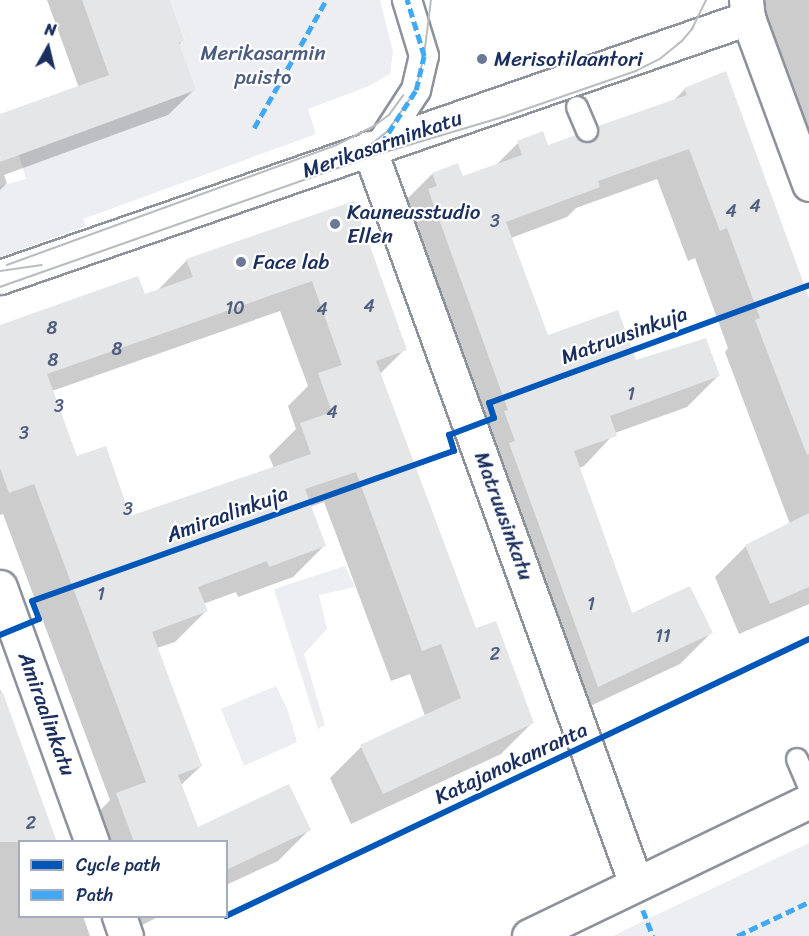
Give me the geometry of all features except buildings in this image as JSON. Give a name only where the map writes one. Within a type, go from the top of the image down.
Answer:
[{"type":"street","points":[[375,146],[416,90],[424,56],[407,0]]},
{"type":"street","points":[[747,9],[809,184]]},
{"type":"street","name":"Merikasarminkatu","points":[[0,277],[454,119],[747,9]]},
{"type":"street","name":"Matruusinkatu","points":[[375,146],[636,884]]},
{"type":"street","name":"Amiraalinkatu","points":[[0,587],[92,840]]},
{"type":"street","points":[[529,936],[809,801]]},
{"type":"street","points":[[120,918],[126,936]]},
{"type":"lane","points":[[577,107],[587,131]]},
{"type":"lane","points":[[797,759],[809,787]]},
{"type":"green space","name":"Merikasarmin puisto","points":[[170,0],[380,0],[393,52],[390,74],[369,86],[308,109],[316,134],[83,219],[86,226],[0,257],[0,186],[26,179],[19,155],[166,48],[185,40]]},
{"type":"green space","points":[[345,566],[355,587],[319,595],[327,629],[304,654],[325,725],[318,729],[274,589]]},
{"type":"green space","points":[[276,686],[288,711],[297,742],[244,766],[221,709]]},
{"type":"green space","points":[[809,843],[809,936],[613,936],[641,922]]},
{"type":"tram line","points":[[356,156],[388,131],[416,90],[424,56],[431,0]]},
{"type":"tram line","points":[[0,287],[372,156],[503,117],[636,71],[661,58],[682,41],[692,29],[706,0]]},
{"type":"tram line","points":[[7,265],[337,145],[374,126],[389,115],[403,96]]},
{"type":"tram line","points":[[0,271],[42,265]]},
{"type":"marked path","points":[[254,128],[326,0]]},
{"type":"marked path","points":[[381,144],[416,90],[424,56],[407,0]]},
{"type":"marked path","points":[[737,936],[809,902]]},
{"type":"marked path","points":[[643,910],[653,936]]},
{"type":"cycle path","name":"Matruusinkuja","points":[[0,635],[39,619],[32,601],[454,451],[449,435],[494,418],[489,403],[809,285]]},
{"type":"cycle path","name":"Katajanokanranta","points":[[228,915],[809,639]]},
{"type":"place","name":"Merisotilaantori","points":[[482,59]]},
{"type":"place","name":"Kauneusstudio Ellen","points":[[335,224]]},
{"type":"place","name":"Face lab","points":[[241,262]]}]
